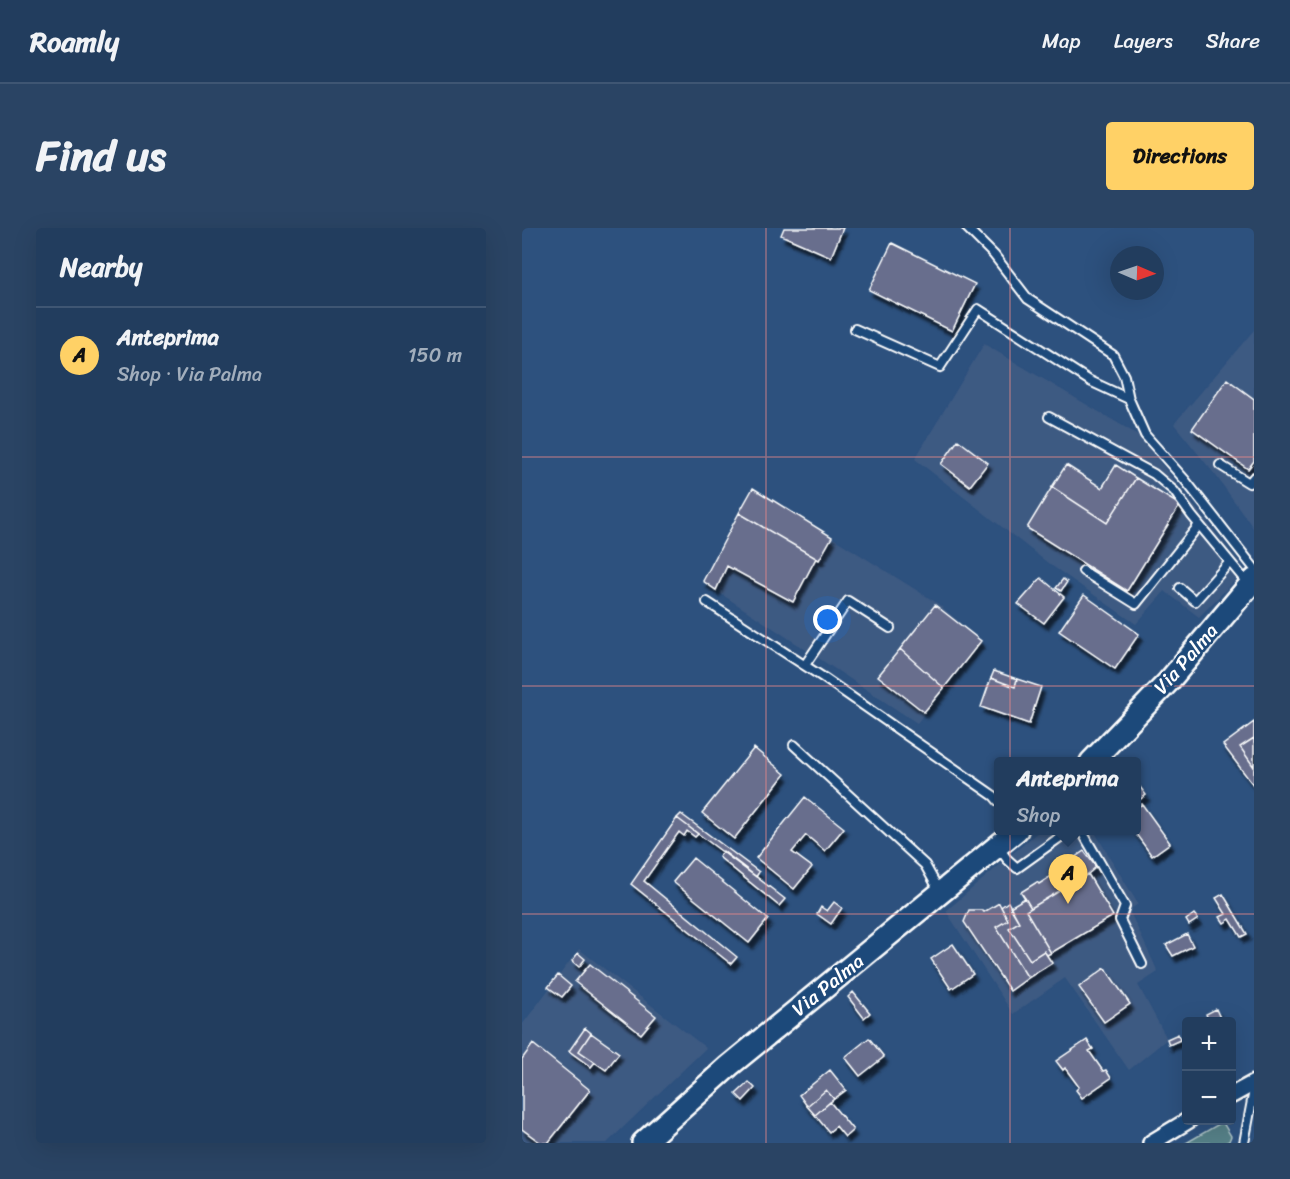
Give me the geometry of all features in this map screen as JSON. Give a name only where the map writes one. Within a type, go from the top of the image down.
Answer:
[{"type":"main road","name":"Via Palma","points":[[1096,757],[1167,682],[1252,578]]},
{"type":"main road","name":"Via Palma","points":[[643,1143],[729,1066],[1012,835]]},
{"type":"street","points":[[1236,1093],[1254,1083]]},
{"type":"street","points":[[1151,1143],[1182,1124]]},
{"type":"lane","points":[[967,228],[994,255],[1028,299],[1113,355],[1124,376],[1129,399],[1145,435],[1185,480],[1252,578]]},
{"type":"lane","points":[[855,329],[940,368],[978,309],[1090,381],[1129,399]]},
{"type":"lane","points":[[1049,417],[1154,474],[1174,492],[1229,563],[1252,578]]},
{"type":"lane","points":[[1220,465],[1250,483],[1254,477]]},
{"type":"lane","points":[[1083,571],[1136,604],[1198,525]]},
{"type":"lane","points":[[1180,588],[1195,601],[1229,563]]},
{"type":"lane","points":[[805,665],[848,601],[890,628]]},
{"type":"lane","points":[[706,602],[805,665],[994,796]]},
{"type":"lane","points":[[794,745],[925,865],[941,893]]},
{"type":"lane","points":[[998,846],[1017,868],[1064,835]]},
{"type":"lane","points":[[1083,835],[1125,906],[1119,920],[1142,964]]},
{"type":"lane","points":[[1244,1143],[1254,1090]]},
{"type":"shaded area","points":[[1254,330],[1254,529],[1217,477],[1174,424]]},
{"type":"shaded area","points":[[984,344],[1138,435],[1245,570],[1199,617],[1165,591],[1136,624],[1048,563],[915,459]]},
{"type":"shaded area","points":[[753,488],[937,603],[982,642],[917,723],[703,582]]},
{"type":"shaded area","points":[[1034,835],[1096,835],[1138,904],[1129,910],[1158,972],[1138,985],[1167,1039],[1129,1070],[1065,978],[1013,1014],[946,911]]},
{"type":"shaded area","points":[[579,949],[706,1048],[607,1143],[522,1143],[522,1025]]},
{"type":"green space","points":[[1217,1125],[1224,1125],[1231,1136],[1225,1143],[1186,1143]]},
{"type":"building","points":[[784,228],[843,228],[831,257],[781,235]]},
{"type":"building","points":[[892,243],[975,284],[952,331],[869,290]]},
{"type":"building","points":[[1227,379],[1254,399],[1254,461],[1248,469],[1192,429]]},
{"type":"building","points":[[958,440],[988,463],[970,486],[941,464]]},
{"type":"building","points":[[1066,465],[1102,488],[1116,465],[1136,478],[1107,523],[1052,487]]},
{"type":"building","points":[[1136,478],[1180,505],[1127,591],[1027,528],[1052,487],[1107,523]]},
{"type":"building","points":[[753,488],[832,537],[819,560],[739,513]]},
{"type":"building","points":[[739,513],[816,558],[793,602],[727,566],[716,590],[703,581]]},
{"type":"building","points":[[1041,578],[1064,597],[1044,623],[1018,604]]},
{"type":"building","points":[[1063,579],[1067,582],[1061,591],[1056,588]]},
{"type":"building","points":[[1084,595],[1139,634],[1115,669],[1059,631]]},
{"type":"building","points":[[935,605],[981,641],[944,688],[900,649]]},
{"type":"building","points":[[900,649],[944,688],[924,712],[878,676]]},
{"type":"building","points":[[994,671],[1017,679],[1015,687],[991,678]]},
{"type":"building","points":[[991,678],[1015,687],[1017,679],[1041,687],[1029,724],[981,707]]},
{"type":"building","points":[[1254,722],[1254,738],[1240,747],[1254,767],[1254,786],[1223,745]]},
{"type":"building","points":[[1254,738],[1254,767],[1240,747]]},
{"type":"building","points":[[754,748],[785,774],[734,839],[702,813]]},
{"type":"building","points":[[1141,788],[1146,795],[1141,799]]},
{"type":"building","points":[[805,797],[844,828],[825,851],[806,835],[792,852],[812,867],[794,889],[756,858]]},
{"type":"building","points":[[1141,805],[1170,843],[1152,856],[1137,835],[1141,835]]},
{"type":"building","points":[[681,814],[759,872],[756,877],[677,818]]},
{"type":"building","points":[[677,818],[698,834],[695,837],[687,831],[684,836],[679,832],[644,881],[737,957],[731,964],[631,884]]},
{"type":"building","points":[[723,851],[785,899],[779,906],[719,857]]},
{"type":"building","points":[[1084,851],[1096,867],[1031,908],[1021,892],[1037,882],[1039,884],[1070,864],[1068,862]]},
{"type":"building","points":[[693,858],[768,919],[749,943],[673,882]]},
{"type":"building","points":[[1088,874],[1113,916],[1051,953],[1026,911]]},
{"type":"building","points":[[1223,894],[1247,934],[1241,937],[1230,919],[1224,923],[1220,917],[1226,914],[1216,898]]},
{"type":"building","points":[[1025,898],[1031,908],[1026,911],[1051,953],[1047,955],[1044,951],[1030,960],[1009,928],[1019,922],[1010,907]]},
{"type":"building","points":[[834,902],[842,908],[831,924],[817,914],[821,907],[827,911]]},
{"type":"building","points":[[1008,902],[1019,922],[1009,928],[1030,960],[1044,951],[1052,963],[1028,978],[996,927],[1008,920],[1001,907]]},
{"type":"building","points":[[999,903],[1008,920],[996,927],[1028,978],[1010,991],[964,922],[969,910],[984,912]]},
{"type":"building","points":[[1194,914],[1198,919],[1189,925],[1186,920]]},
{"type":"building","points":[[1187,934],[1193,946],[1173,956],[1166,945]]},
{"type":"building","points":[[953,944],[973,974],[951,989],[931,959]]},
{"type":"building","points":[[578,953],[585,959],[579,967],[572,961]]},
{"type":"building","points":[[590,964],[656,1016],[641,1034],[575,982]]},
{"type":"building","points":[[1105,968],[1130,1004],[1104,1022],[1079,987]]},
{"type":"building","points":[[558,975],[571,986],[562,997],[548,987]]},
{"type":"building","points":[[853,992],[870,1013],[864,1018],[848,997]]},
{"type":"building","points":[[1216,1009],[1220,1017],[1207,1017],[1206,1014]]},
{"type":"building","points":[[585,1028],[591,1033],[579,1051],[595,1062],[591,1067],[569,1051]]},
{"type":"building","points":[[591,1033],[619,1053],[606,1070],[579,1051]]},
{"type":"building","points":[[1178,1034],[1180,1040],[1169,1045],[1167,1039]]},
{"type":"building","points":[[869,1038],[884,1057],[860,1076],[845,1057]]},
{"type":"building","points":[[1087,1040],[1093,1049],[1089,1051],[1111,1078],[1082,1098],[1076,1090],[1079,1087],[1065,1068],[1063,1070],[1056,1061]]},
{"type":"building","points":[[533,1044],[590,1090],[548,1143],[541,1143],[522,1129],[522,1059]]},
{"type":"building","points":[[830,1070],[846,1090],[834,1099],[826,1090],[807,1106],[799,1095]]},
{"type":"building","points":[[749,1082],[755,1088],[743,1101],[736,1094]]},
{"type":"building","points":[[826,1090],[834,1099],[815,1115],[807,1106]]},
{"type":"building","points":[[830,1102],[853,1130],[845,1137],[836,1126],[829,1132],[815,1115]]},
{"type":"place","name":"Anteprima","points":[[1068,904]]}]
